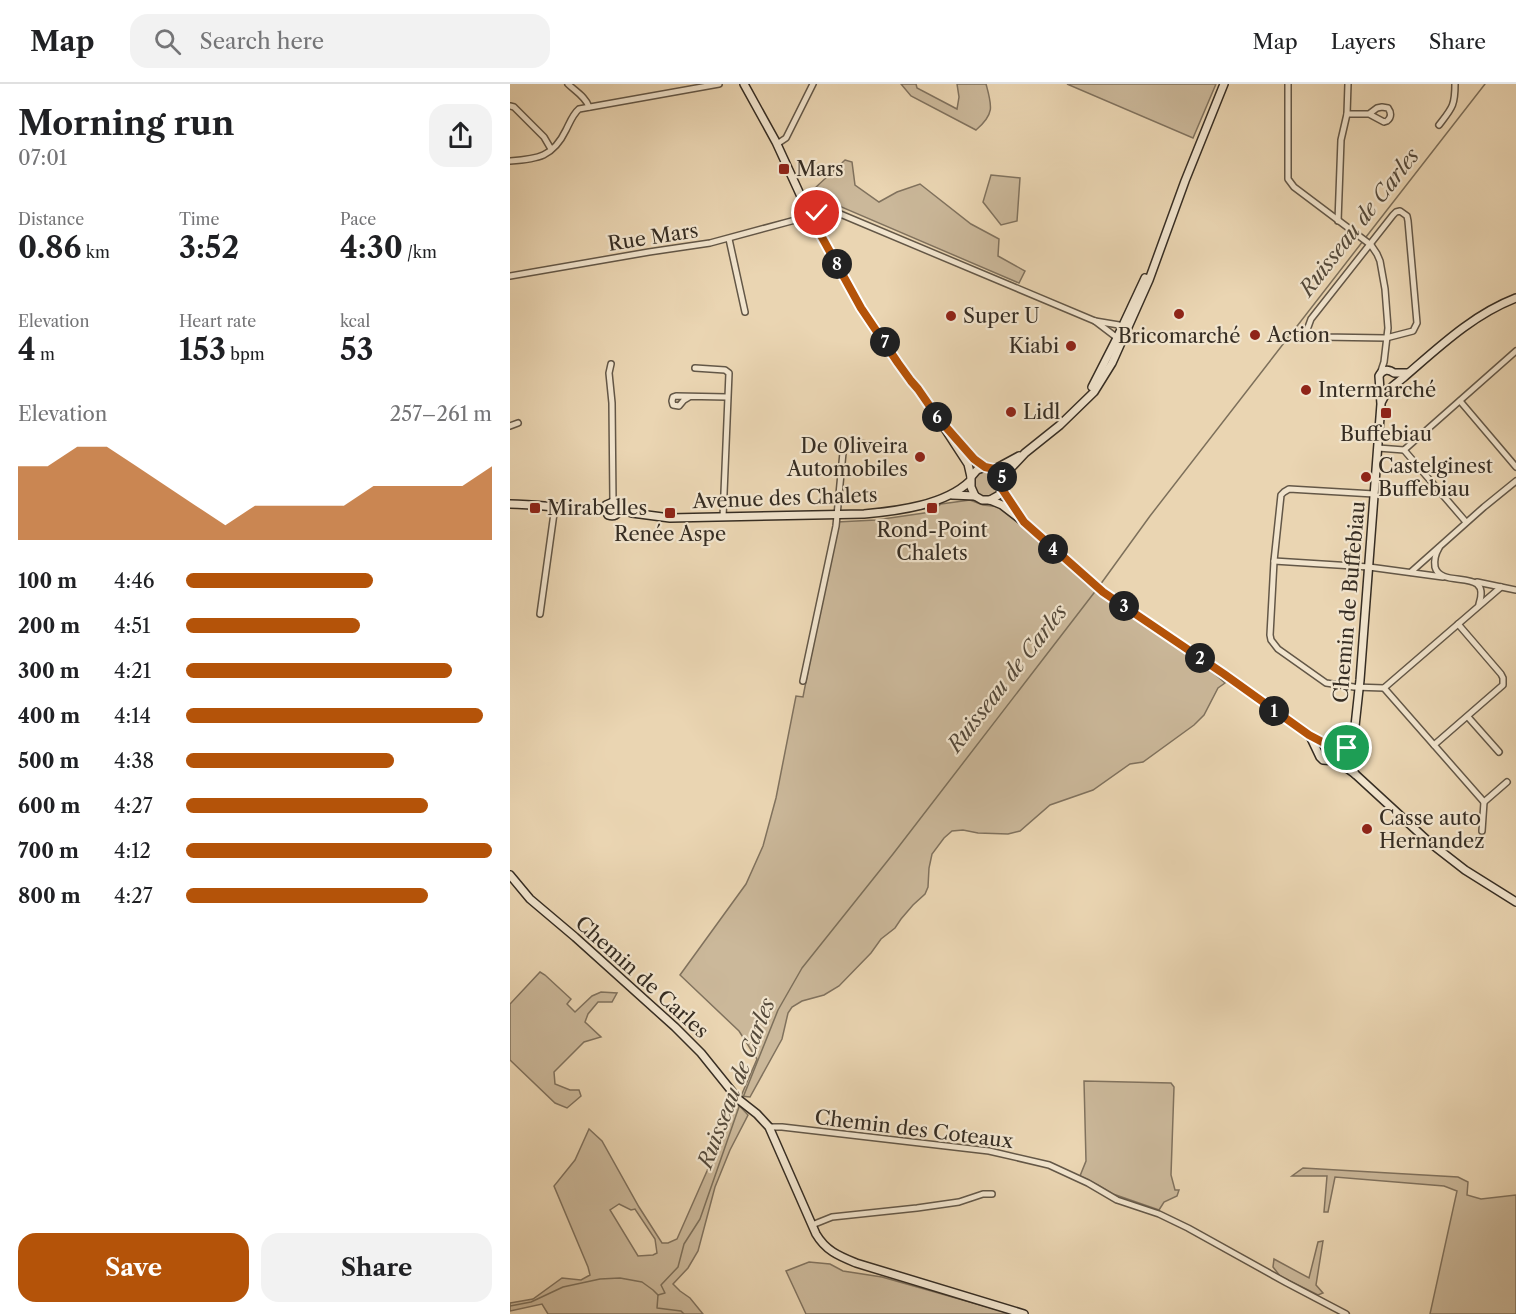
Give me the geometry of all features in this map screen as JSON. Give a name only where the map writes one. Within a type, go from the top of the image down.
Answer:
[{"type":"street","points":[[568,84],[588,103],[589,107]]},
{"type":"street","points":[[510,161],[537,159],[551,149],[561,141],[574,114],[579,109],[719,84]]},
{"type":"street","points":[[744,84],[777,144],[804,203]]},
{"type":"street","points":[[777,144],[786,138],[813,84]]},
{"type":"street","points":[[990,500],[999,495],[1010,469],[1025,453],[1060,425],[1094,392],[1101,381],[1158,251],[1224,84]]},
{"type":"street","points":[[1288,84],[1288,179],[1294,187],[1371,245],[1377,254],[1385,289],[1388,328],[1384,362],[1379,380],[1383,386],[1392,385],[1395,377],[1384,362]]},
{"type":"street","points":[[1338,221],[1341,140],[1347,114],[1348,84]]},
{"type":"street","points":[[1439,125],[1451,110],[1455,100],[1455,84]]},
{"type":"street","points":[[578,94],[579,109]]},
{"type":"street","points":[[510,106],[514,107],[544,137],[551,149]]},
{"type":"street","points":[[1347,114],[1369,114]]},
{"type":"street","points":[[816,208],[813,221],[806,223],[799,219],[798,207],[810,202],[816,208],[826,208],[1121,333]]},
{"type":"street","points":[[1400,211],[1407,216],[1416,327],[1410,333],[1386,338],[1321,337],[1313,336],[1307,330],[1311,319],[1396,212],[1400,211]]},
{"type":"street","name":"Rue Mars","points":[[510,276],[729,239],[799,219]]},
{"type":"street","points":[[813,221],[861,308],[968,464],[970,488],[975,496],[1002,505],[1103,592],[1309,735],[1328,745],[1343,748],[1355,774]]},
{"type":"street","points":[[729,239],[745,312]]},
{"type":"street","name":"Chemin de Buffebiau","points":[[1381,404],[1392,385],[1455,333],[1486,313],[1516,298]]},
{"type":"street","points":[[1095,321],[1121,333]]},
{"type":"street","points":[[1404,450],[1516,351]]},
{"type":"street","points":[[611,364],[609,373],[612,403],[613,502]]},
{"type":"street","points":[[695,368],[725,370],[729,373],[723,518]]},
{"type":"street","points":[[1380,374],[1383,371],[1407,373]]},
{"type":"street","name":"Chemin de Buffebiau","points":[[1344,754],[1353,731],[1359,687],[1381,384]]},
{"type":"street","points":[[689,397],[727,397]]},
{"type":"street","points":[[1460,401],[1516,467]]},
{"type":"street","points":[[938,418],[974,459],[1000,474],[1003,485],[1024,522]]},
{"type":"street","points":[[510,426],[518,423]]},
{"type":"street","points":[[803,681],[838,514],[844,442],[877,446]]},
{"type":"street","points":[[1378,448],[1404,450],[1466,522]]},
{"type":"street","points":[[994,469],[1025,453]]},
{"type":"street","points":[[971,479],[977,470],[985,467]]},
{"type":"street","name":"Avenue des Chalets","points":[[510,504],[605,509],[610,516],[615,515],[619,509],[670,518],[864,514],[921,505],[950,495],[971,479]]},
{"type":"street","points":[[1411,572],[1516,481]]},
{"type":"street","points":[[1374,494],[1289,489],[1281,495],[1274,561],[1270,635],[1274,645],[1326,683],[1384,688],[1501,587]]},
{"type":"street","name":"Avenue des Chalets","points":[[950,495],[975,496]]},
{"type":"street","points":[[605,509],[606,504],[613,502],[618,505],[619,509]]},
{"type":"street","points":[[540,614],[555,506]]},
{"type":"street","points":[[1440,546],[1436,553],[1435,566],[1443,576]]},
{"type":"street","points":[[1274,561],[1411,572],[1516,590]]},
{"type":"street","points":[[1472,581],[1478,584],[1482,592],[1478,606]]},
{"type":"street","points":[[1434,745],[1503,685],[1501,674],[1458,624]]},
{"type":"street","points":[[1384,688],[1484,802]]},
{"type":"street","points":[[1468,717],[1499,752]]},
{"type":"street","name":"Chemin de Buffebiau","points":[[1337,746],[1353,731]]},
{"type":"street","points":[[1309,735],[1322,759],[1335,761],[1355,774],[1429,842],[1465,870],[1516,902]]},
{"type":"street","points":[[1318,751],[1328,745]]},
{"type":"street","points":[[1335,761],[1341,759],[1344,754]]},
{"type":"street","points":[[1482,831],[1484,802],[1507,782]]},
{"type":"street","name":"Chemin de Carles","points":[[511,881],[675,1027],[701,1053],[738,1099],[769,1127]]},
{"type":"street","points":[[769,1127],[823,1245],[838,1256],[1024,1314]]},
{"type":"street","name":"Chemin des Coteaux","points":[[769,1127],[989,1151],[1050,1165],[1117,1200],[1159,1214],[1188,1228],[1346,1314]]},
{"type":"street","points":[[812,1225],[832,1217],[959,1202],[983,1194],[992,1194]]},
{"type":"shaded area","points":[[901,84],[916,84],[917,88],[957,109],[959,97],[957,84],[986,84],[990,104],[989,114],[976,130],[911,96]]},
{"type":"shaded area","points":[[1067,84],[1216,84],[1193,138]]},
{"type":"shaded area","points":[[845,160],[852,162],[855,185],[879,202],[897,192],[920,184],[971,224],[999,239],[998,256],[1025,271],[1019,283],[825,200],[815,188]]},
{"type":"shaded area","points":[[991,175],[1020,178],[1017,221],[1001,225],[983,202]]},
{"type":"shaded area","points":[[987,471],[996,475],[1000,484],[996,493],[987,497],[978,493],[974,484],[978,475]]},
{"type":"shaded area","points":[[970,500],[983,505],[1001,507],[1086,584],[1225,683],[1218,688],[1204,715],[1194,725],[1143,762],[1130,764],[1093,790],[1050,805],[1020,831],[1008,834],[952,831],[932,854],[925,894],[839,986],[824,995],[802,1001],[792,1007],[788,1013],[782,1039],[750,1097],[741,1096],[757,1059],[739,1031],[680,975],[746,884],[763,846],[776,798],[796,696],[803,697],[837,522],[876,520],[931,512],[941,504]]},
{"type":"shaded area","points":[[540,972],[571,999],[567,1004],[575,1012],[592,996],[601,992],[617,993],[612,1002],[598,1002],[588,1014],[585,1022],[601,1037],[584,1042],[554,1072],[555,1084],[570,1090],[579,1090],[581,1096],[567,1108],[555,1103],[510,1060],[510,1004]]},
{"type":"shaded area","points":[[1084,1081],[1171,1083],[1174,1087],[1171,1175],[1175,1190],[1179,1190],[1177,1196],[1164,1202],[1159,1210],[1113,1194],[1080,1176],[1086,1161]]},
{"type":"shaded area","points":[[735,1101],[748,1115],[715,1187],[698,1251],[688,1268],[673,1284],[690,1298],[703,1314],[548,1314],[542,1304],[510,1311],[510,1303],[533,1299],[562,1278],[581,1280],[590,1275],[554,1186],[575,1160],[589,1129],[602,1141],[662,1243],[677,1239]],"holes":[[[619,1204],[631,1210],[635,1209],[655,1239],[657,1253],[638,1256],[610,1210]]]},
{"type":"shaded area","points":[[1303,1168],[1458,1177],[1468,1182],[1467,1195],[1481,1199],[1516,1195],[1516,1314],[1430,1314],[1457,1191],[1444,1186],[1335,1177],[1328,1212],[1324,1212],[1327,1176],[1292,1176]]},
{"type":"shaded area","points":[[1323,1241],[1316,1285],[1323,1293],[1318,1295],[1280,1276],[1273,1267],[1274,1259],[1309,1278],[1318,1242]]},
{"type":"shaded area","points":[[809,1262],[830,1264],[843,1271],[882,1277],[1012,1314],[806,1314],[786,1271]]},
{"type":"waterway","name":"Ruisseau de Carles","points":[[1366,237],[1485,84]]},
{"type":"waterway","name":"Ruisseau de Carles","points":[[1100,585],[1150,516],[1363,241]]},
{"type":"waterway","name":"Ruisseau de Carles","points":[[742,1100],[778,1010],[802,968],[1097,589]]},
{"type":"waterway","name":"Ruisseau de Carles","points":[[684,1314],[681,1311],[657,1308],[658,1295],[665,1293],[661,1285],[678,1267],[684,1244],[700,1219],[740,1104]]},
{"type":"waterway","points":[[510,1306],[531,1302],[563,1287],[600,1279],[620,1278],[642,1282],[658,1295]]},
{"type":"place","name":"Mars","points":[[784,169]]},
{"type":"place","name":"Bricomarché","points":[[1179,314]]},
{"type":"place","name":"Super U","points":[[951,316]]},
{"type":"place","name":"Action","points":[[1255,335]]},
{"type":"place","name":"Kiabi","points":[[1071,346]]},
{"type":"place","name":"Intermarché","points":[[1306,390]]},
{"type":"place","name":"Lidl","points":[[1011,412]]},
{"type":"place","name":"Buffebiau","points":[[1386,413]]},
{"type":"place","name":"De Oliveira Automobiles","points":[[920,457]]},
{"type":"place","name":"Castelginest Buffebiau","points":[[1366,477]]},
{"type":"place","name":"Mirabelles","points":[[535,508]]},
{"type":"place","name":"Rond-Point Chalets","points":[[932,508]]},
{"type":"place","name":"Renée Aspe","points":[[670,513]]},
{"type":"place","name":"Casse auto Hernandez","points":[[1367,829]]},
{"type":"route","points":[[817,213],[813,221],[861,308],[938,418],[974,459],[985,467],[998,471],[1004,482],[1002,489],[1024,522],[1103,592],[1309,735],[1328,745],[1343,748],[1344,754],[1347,748]]}]
